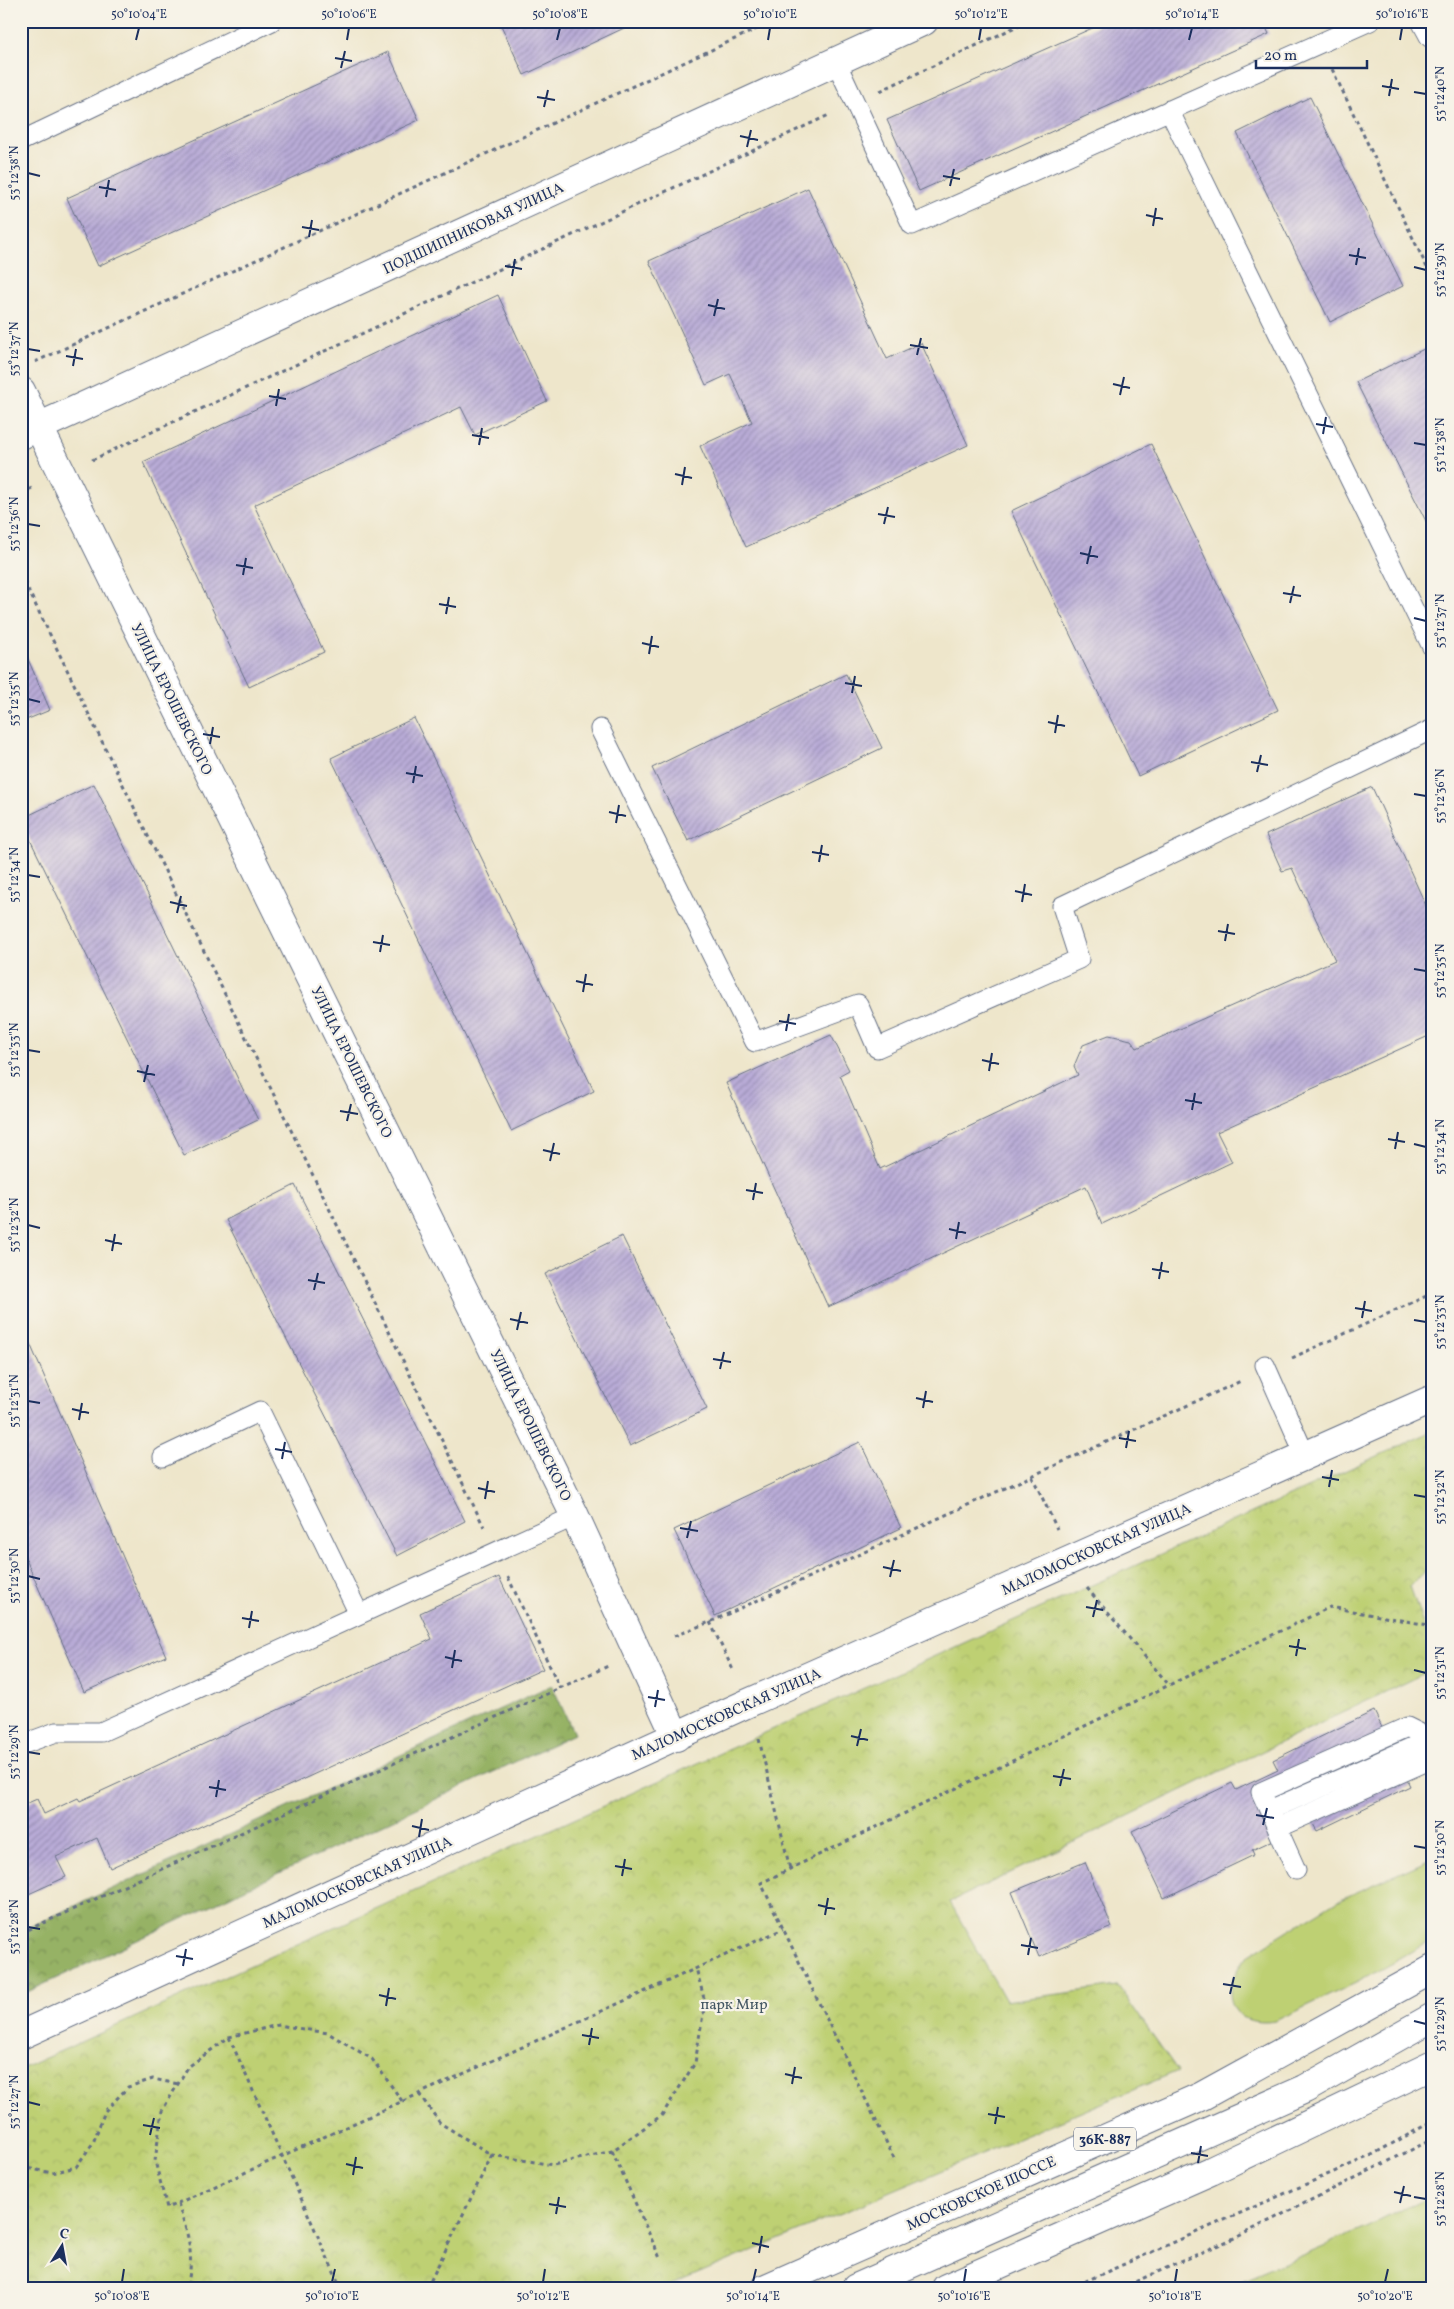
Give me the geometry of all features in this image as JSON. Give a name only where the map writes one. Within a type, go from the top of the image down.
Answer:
[{"type":"street","name":"ПОДШИПНИКОВАЯ УЛИЦА","points":[[30,430],[924,21]]},
{"type":"street","points":[[1426,21],[1433,34]]},
{"type":"street","name":"УЛИЦА ЕРОШЕВСКОГО","points":[[21,391],[30,430],[62,474],[575,1516],[676,1736]]},
{"type":"street","name":"МАЛОМОСКОВСКАЯ УЛИЦА","points":[[21,2035],[676,1736],[1433,1399]]},
{"type":"street","name":"МОСКОВСКОЕ ШОССЕ","points":[[766,2288],[1202,2096],[1433,1969]]},
{"type":"street","name":"36К-887","points":[[856,2288],[1305,2089],[1433,2018]]},
{"type":"street","points":[[946,2288],[1211,2171],[1433,2065]]},
{"type":"lane","points":[[21,140],[272,21]]},
{"type":"lane","points":[[836,62],[912,225],[1370,21]]},
{"type":"lane","points":[[1168,110],[1433,649]]},
{"type":"lane","points":[[600,729],[755,1042],[858,1004],[877,1048],[1079,960],[1062,906],[1433,729]]},
{"type":"lane","points":[[1266,1367],[1305,1456]]},
{"type":"lane","points":[[163,1457],[260,1411],[359,1614]]},
{"type":"lane","points":[[21,1745],[56,1732],[101,1732],[575,1516]]},
{"type":"lane","points":[[1296,1870],[1261,1792],[1407,1727],[1433,1740]]},
{"type":"lane","points":[[1270,1810],[1416,1745],[1433,1751]]},
{"type":"lane","points":[[1277,1828],[1425,1762],[1433,1763]]},
{"type":"path","points":[[30,364],[774,21]]},
{"type":"path","points":[[21,493],[1028,21]]},
{"type":"path","points":[[1320,42],[1433,280]]},
{"type":"path","points":[[21,575],[496,1551],[560,1688]]},
{"type":"path","points":[[674,1636],[710,1622],[1032,1476],[1266,1367],[1433,1293]]},
{"type":"path","points":[[1032,1476],[1061,1537]]},
{"type":"path","points":[[1086,1586],[1169,1685]]},
{"type":"path","points":[[894,2158],[761,1883],[1330,1607],[1433,1626]]},
{"type":"path","points":[[710,1622],[738,1679]]},
{"type":"path","points":[[21,1933],[614,1663]]},
{"type":"path","points":[[758,1739],[790,1869]]},
{"type":"path","points":[[402,2101],[372,2059],[328,2033],[278,2026],[229,2037],[188,2067],[162,2111],[155,2160],[167,2208],[783,1929]]},
{"type":"path","points":[[419,2094],[440,2123],[492,2155],[553,2165],[612,2151],[662,2115],[694,2063],[705,2002],[696,1968]]},
{"type":"path","points":[[229,2037],[341,2288]]},
{"type":"path","points":[[21,2167],[52,2173],[76,2167],[93,2143],[105,2110],[128,2087],[153,2079],[178,2084]]},
{"type":"path","points":[[1070,2288],[1370,2156],[1433,2121]]},
{"type":"path","points":[[1122,2288],[1239,2236],[1433,2139]]},
{"type":"path","points":[[612,2151],[660,2258]]},
{"type":"path","points":[[427,2288],[492,2155]]},
{"type":"path","points":[[178,2203],[191,2246],[190,2273],[187,2288]]},
{"type":"green space","name":"парк Мир","points":[[1433,1431],[1433,1562],[1410,1586],[1433,1652],[1433,1669],[950,1902],[1006,2001],[1118,1986],[1178,2071],[664,2288],[21,2288],[21,2069]]},
{"type":"green space","points":[[552,1685],[574,1734],[21,1995],[21,1931]]},
{"type":"green space","points":[[1433,1858],[1433,1940],[1358,1982],[1275,2021],[1258,2022],[1245,2018],[1237,2012],[1232,2003],[1230,1992],[1238,1968],[1248,1956],[1339,1900]]},
{"type":"green space","points":[[1433,2193],[1433,2288],[1225,2288],[1368,2227]]},
{"type":"building","points":[[499,21],[639,21],[524,75]]},
{"type":"building","points":[[1108,21],[1263,21],[1269,34],[919,191],[887,120]]},
{"type":"building","points":[[388,52],[419,120],[98,266],[67,198]]},
{"type":"building","points":[[1310,97],[1403,286],[1330,322],[1237,133]]},
{"type":"building","points":[[808,188],[887,359],[921,343],[968,445],[746,547],[700,446],[752,422],[730,374],[706,385],[649,261]]},
{"type":"building","points":[[498,295],[547,401],[475,435],[461,407],[254,505],[324,652],[249,687],[143,462]]},
{"type":"building","points":[[1426,348],[1433,361],[1433,535],[1356,382]]},
{"type":"building","points":[[1151,444],[1278,710],[1138,776],[1011,511]]},
{"type":"building","points":[[21,643],[50,710],[21,722]]},
{"type":"building","points":[[846,674],[882,748],[688,841],[652,768]]},
{"type":"building","points":[[414,718],[594,1091],[511,1131],[331,758]]},
{"type":"building","points":[[94,784],[258,1120],[184,1155],[21,821],[21,819]]},
{"type":"building","points":[[1372,787],[1433,921],[1433,1034],[1217,1132],[1232,1162],[1102,1224],[1086,1186],[828,1307],[726,1083],[831,1035],[849,1070],[840,1075],[880,1169],[1078,1075],[1074,1066],[1083,1045],[1109,1035],[1131,1040],[1137,1048],[1335,960],[1292,868],[1282,871],[1266,835]]},
{"type":"building","points":[[295,1185],[465,1521],[397,1556],[226,1220]]},
{"type":"building","points":[[622,1236],[707,1409],[630,1446],[545,1274]]},
{"type":"building","points":[[21,1323],[166,1656],[84,1692],[21,1548]]},
{"type":"building","points":[[860,1442],[901,1528],[715,1616],[674,1530]]},
{"type":"building","points":[[499,1577],[543,1669],[110,1868],[97,1838],[56,1857],[66,1877],[22,1897],[26,1903],[21,1905],[21,1806],[37,1799],[44,1814],[78,1798],[80,1801],[432,1639],[420,1613]]},
{"type":"building","points":[[1374,1711],[1410,1786],[1317,1831],[1312,1822],[1252,1850],[1254,1855],[1164,1898],[1132,1831],[1232,1783],[1236,1790],[1278,1770],[1273,1760]]},
{"type":"building","points":[[1085,1862],[1112,1927],[1039,1957],[1012,1892]]}]
